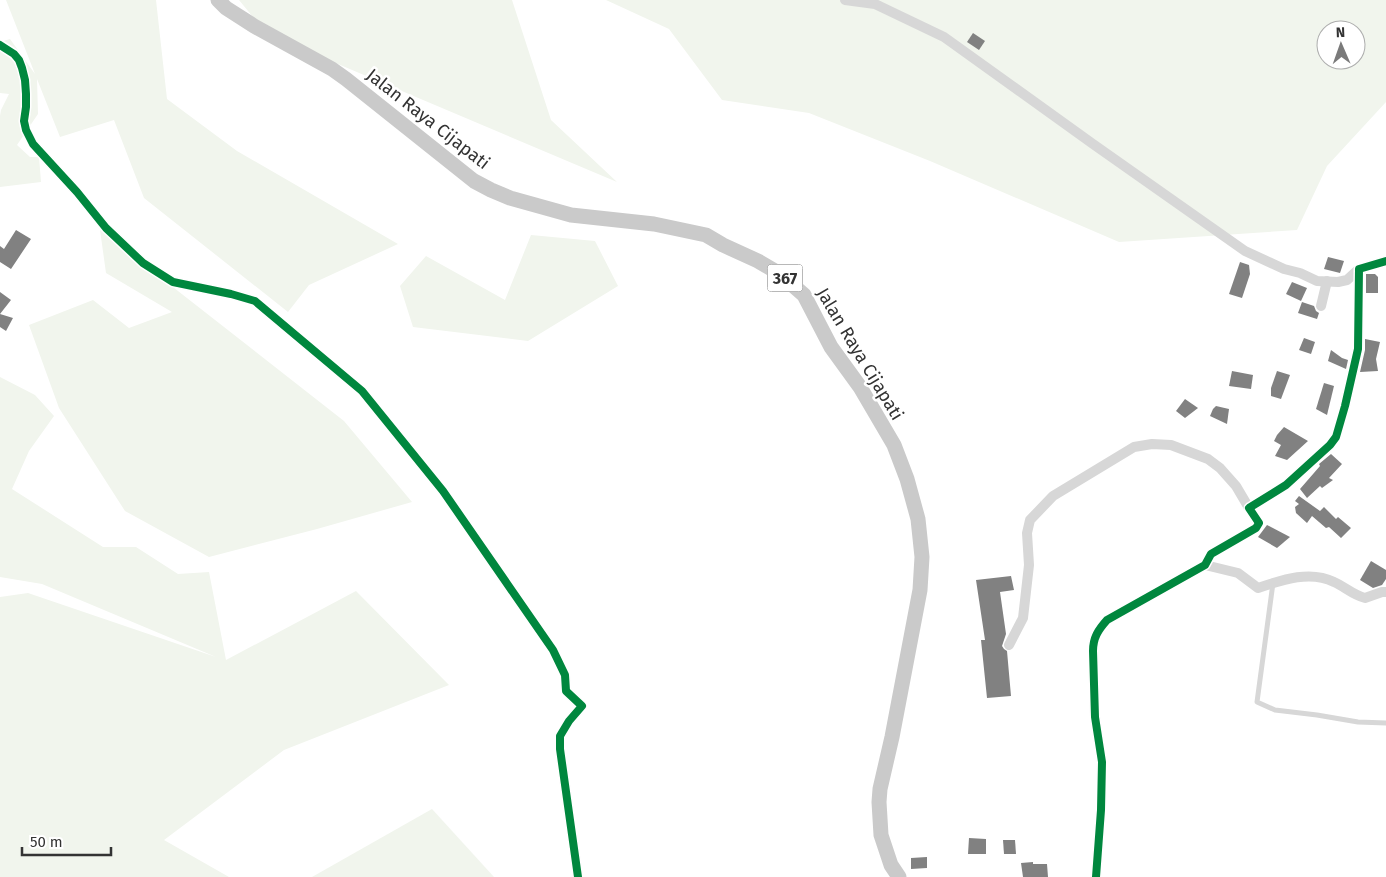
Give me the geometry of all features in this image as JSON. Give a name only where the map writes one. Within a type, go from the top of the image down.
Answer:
[{"type":"main road","name":"Jalan Raya Cijapati","points":[[218,0],[226,8],[254,26],[332,69],[474,181],[491,190],[535,206],[571,215],[654,224],[706,235],[780,274],[804,295],[831,347],[860,388],[894,445],[907,479],[918,519],[922,557],[920,590],[878,802],[881,835],[891,865],[900,877]]},
{"type":"street","points":[[845,0],[875,4],[944,37],[1245,252],[1284,269],[1300,273],[1317,281],[1327,282],[1347,280],[1359,269],[1386,261]]},
{"type":"street","points":[[0,45],[14,54],[22,68],[26,94],[24,121],[33,144],[77,192],[106,228],[143,263],[173,282],[255,301],[362,391],[443,490],[553,650],[565,675],[566,691],[582,706],[569,721],[560,736],[560,749],[578,877]]},
{"type":"street","points":[[1249,508],[1286,485],[1330,445],[1336,437],[1346,406],[1358,349],[1359,269]]},
{"type":"street","points":[[1322,306],[1327,282]]},
{"type":"street","points":[[1009,645],[1023,618],[1029,565],[1027,533],[1030,520],[1054,496],[1134,447],[1152,444],[1171,445],[1208,458],[1236,486],[1258,520],[1258,526],[1211,554],[1205,565],[1107,620],[1096,635],[1093,642],[1095,717],[1102,762],[1101,810],[1096,877]]},
{"type":"street","points":[[1205,565],[1238,573],[1258,588],[1297,577],[1313,577],[1333,581],[1349,592],[1365,598],[1386,592]]},
{"type":"lane","points":[[1273,583],[1257,702],[1274,710],[1358,722],[1386,722]]},
{"type":"shaded area","points":[[6,0],[156,0],[167,99],[237,151],[398,244],[309,285],[288,312],[144,198],[114,120],[60,137],[37,79],[38,114],[17,145],[30,157],[39,157],[41,182],[0,187],[0,116],[9,94],[0,93],[0,42],[10,39],[35,74]]},
{"type":"shaded area","points":[[239,0],[512,0],[551,120],[617,182],[267,34]]},
{"type":"shaded area","points":[[606,0],[1386,0],[1386,102],[1327,166],[1297,230],[1119,242],[930,161],[809,113],[722,100],[669,29]]},
{"type":"shaded area","points":[[100,230],[344,421],[412,502],[209,557],[125,511],[59,408],[29,325],[93,300],[129,328],[172,312],[106,273]]},
{"type":"shaded area","points":[[531,235],[595,241],[618,286],[528,341],[413,327],[400,286],[426,256],[505,300]]},
{"type":"shaded area","points":[[0,377],[35,395],[54,416],[29,451],[12,489],[103,547],[136,547],[178,574],[209,572],[226,660],[356,591],[449,685],[284,750],[164,840],[229,877],[0,877],[0,597],[28,593],[216,657],[42,584],[0,577]]},
{"type":"shaded area","points":[[432,809],[494,877],[312,877]]},
{"type":"building","points":[[973,33],[985,41],[979,50],[967,42]]},
{"type":"building","points":[[16,230],[31,239],[11,269],[0,262],[0,246],[4,249]]},
{"type":"building","points":[[1328,257],[1344,261],[1340,273],[1324,269]]},
{"type":"building","points":[[1240,262],[1249,265],[1250,274],[1242,298],[1229,294]]},
{"type":"building","points":[[1366,274],[1375,274],[1378,277],[1378,293],[1366,293]]},
{"type":"building","points":[[1292,282],[1307,288],[1301,301],[1286,294]]},
{"type":"building","points":[[0,292],[11,300],[0,314]]},
{"type":"building","points":[[1302,302],[1314,306],[1319,313],[1317,319],[1298,313]]},
{"type":"building","points":[[0,314],[13,318],[6,331],[0,327]]},
{"type":"building","points":[[1304,338],[1315,342],[1311,354],[1299,350]]},
{"type":"building","points":[[1365,339],[1380,342],[1376,359],[1378,371],[1360,372],[1365,350]]},
{"type":"building","points":[[1331,350],[1348,360],[1346,369],[1328,361]]},
{"type":"building","points":[[1232,371],[1253,375],[1251,389],[1229,386]]},
{"type":"building","points":[[1277,371],[1290,375],[1281,399],[1271,396],[1271,388]]},
{"type":"building","points":[[1324,383],[1334,386],[1327,415],[1316,409]]},
{"type":"building","points":[[1185,399],[1198,408],[1185,418],[1176,411]]},
{"type":"building","points":[[1216,406],[1229,409],[1227,424],[1210,416]]},
{"type":"building","points":[[1284,427],[1308,441],[1287,460],[1275,456],[1281,445],[1274,441]]},
{"type":"building","points":[[1331,454],[1342,464],[1329,478],[1333,480],[1322,488],[1320,486],[1307,498],[1300,489],[1320,466],[1319,464]]},
{"type":"building","points":[[1299,496],[1320,511],[1324,507],[1336,519],[1338,517],[1351,528],[1341,538],[1329,527],[1326,528],[1312,516],[1307,523],[1296,513],[1295,507],[1299,504],[1295,501]]},
{"type":"building","points":[[1267,525],[1290,537],[1277,548],[1258,537]]},
{"type":"building","points":[[1371,561],[1386,570],[1386,579],[1382,585],[1373,588],[1360,580]]},
{"type":"building","points":[[1011,576],[1014,590],[1000,592],[1006,634],[1002,646],[1007,651],[1011,696],[987,698],[981,640],[985,640],[976,580]]},
{"type":"building","points":[[969,838],[986,839],[986,854],[968,854]]},
{"type":"building","points":[[1003,840],[1015,840],[1016,854],[1004,854]]},
{"type":"building","points":[[927,857],[927,868],[911,869],[911,858]]},
{"type":"building","points":[[1033,862],[1033,864],[1047,864],[1048,877],[1023,877],[1021,863]]},
{"type":"cycle path","points":[[0,45],[14,54],[22,68],[26,94],[24,121],[33,144],[77,192],[106,228],[143,263],[173,282],[255,301],[362,391],[443,491],[553,650],[565,675],[566,691],[582,706],[569,721],[560,736],[560,749],[578,877]]},
{"type":"cycle path","points":[[1096,877],[1101,810],[1102,762],[1095,717],[1093,651],[1097,634],[1107,620],[1205,565],[1211,554],[1256,528],[1259,523],[1249,508],[1286,485],[1330,445],[1336,437],[1358,349],[1359,269],[1386,261]]}]
